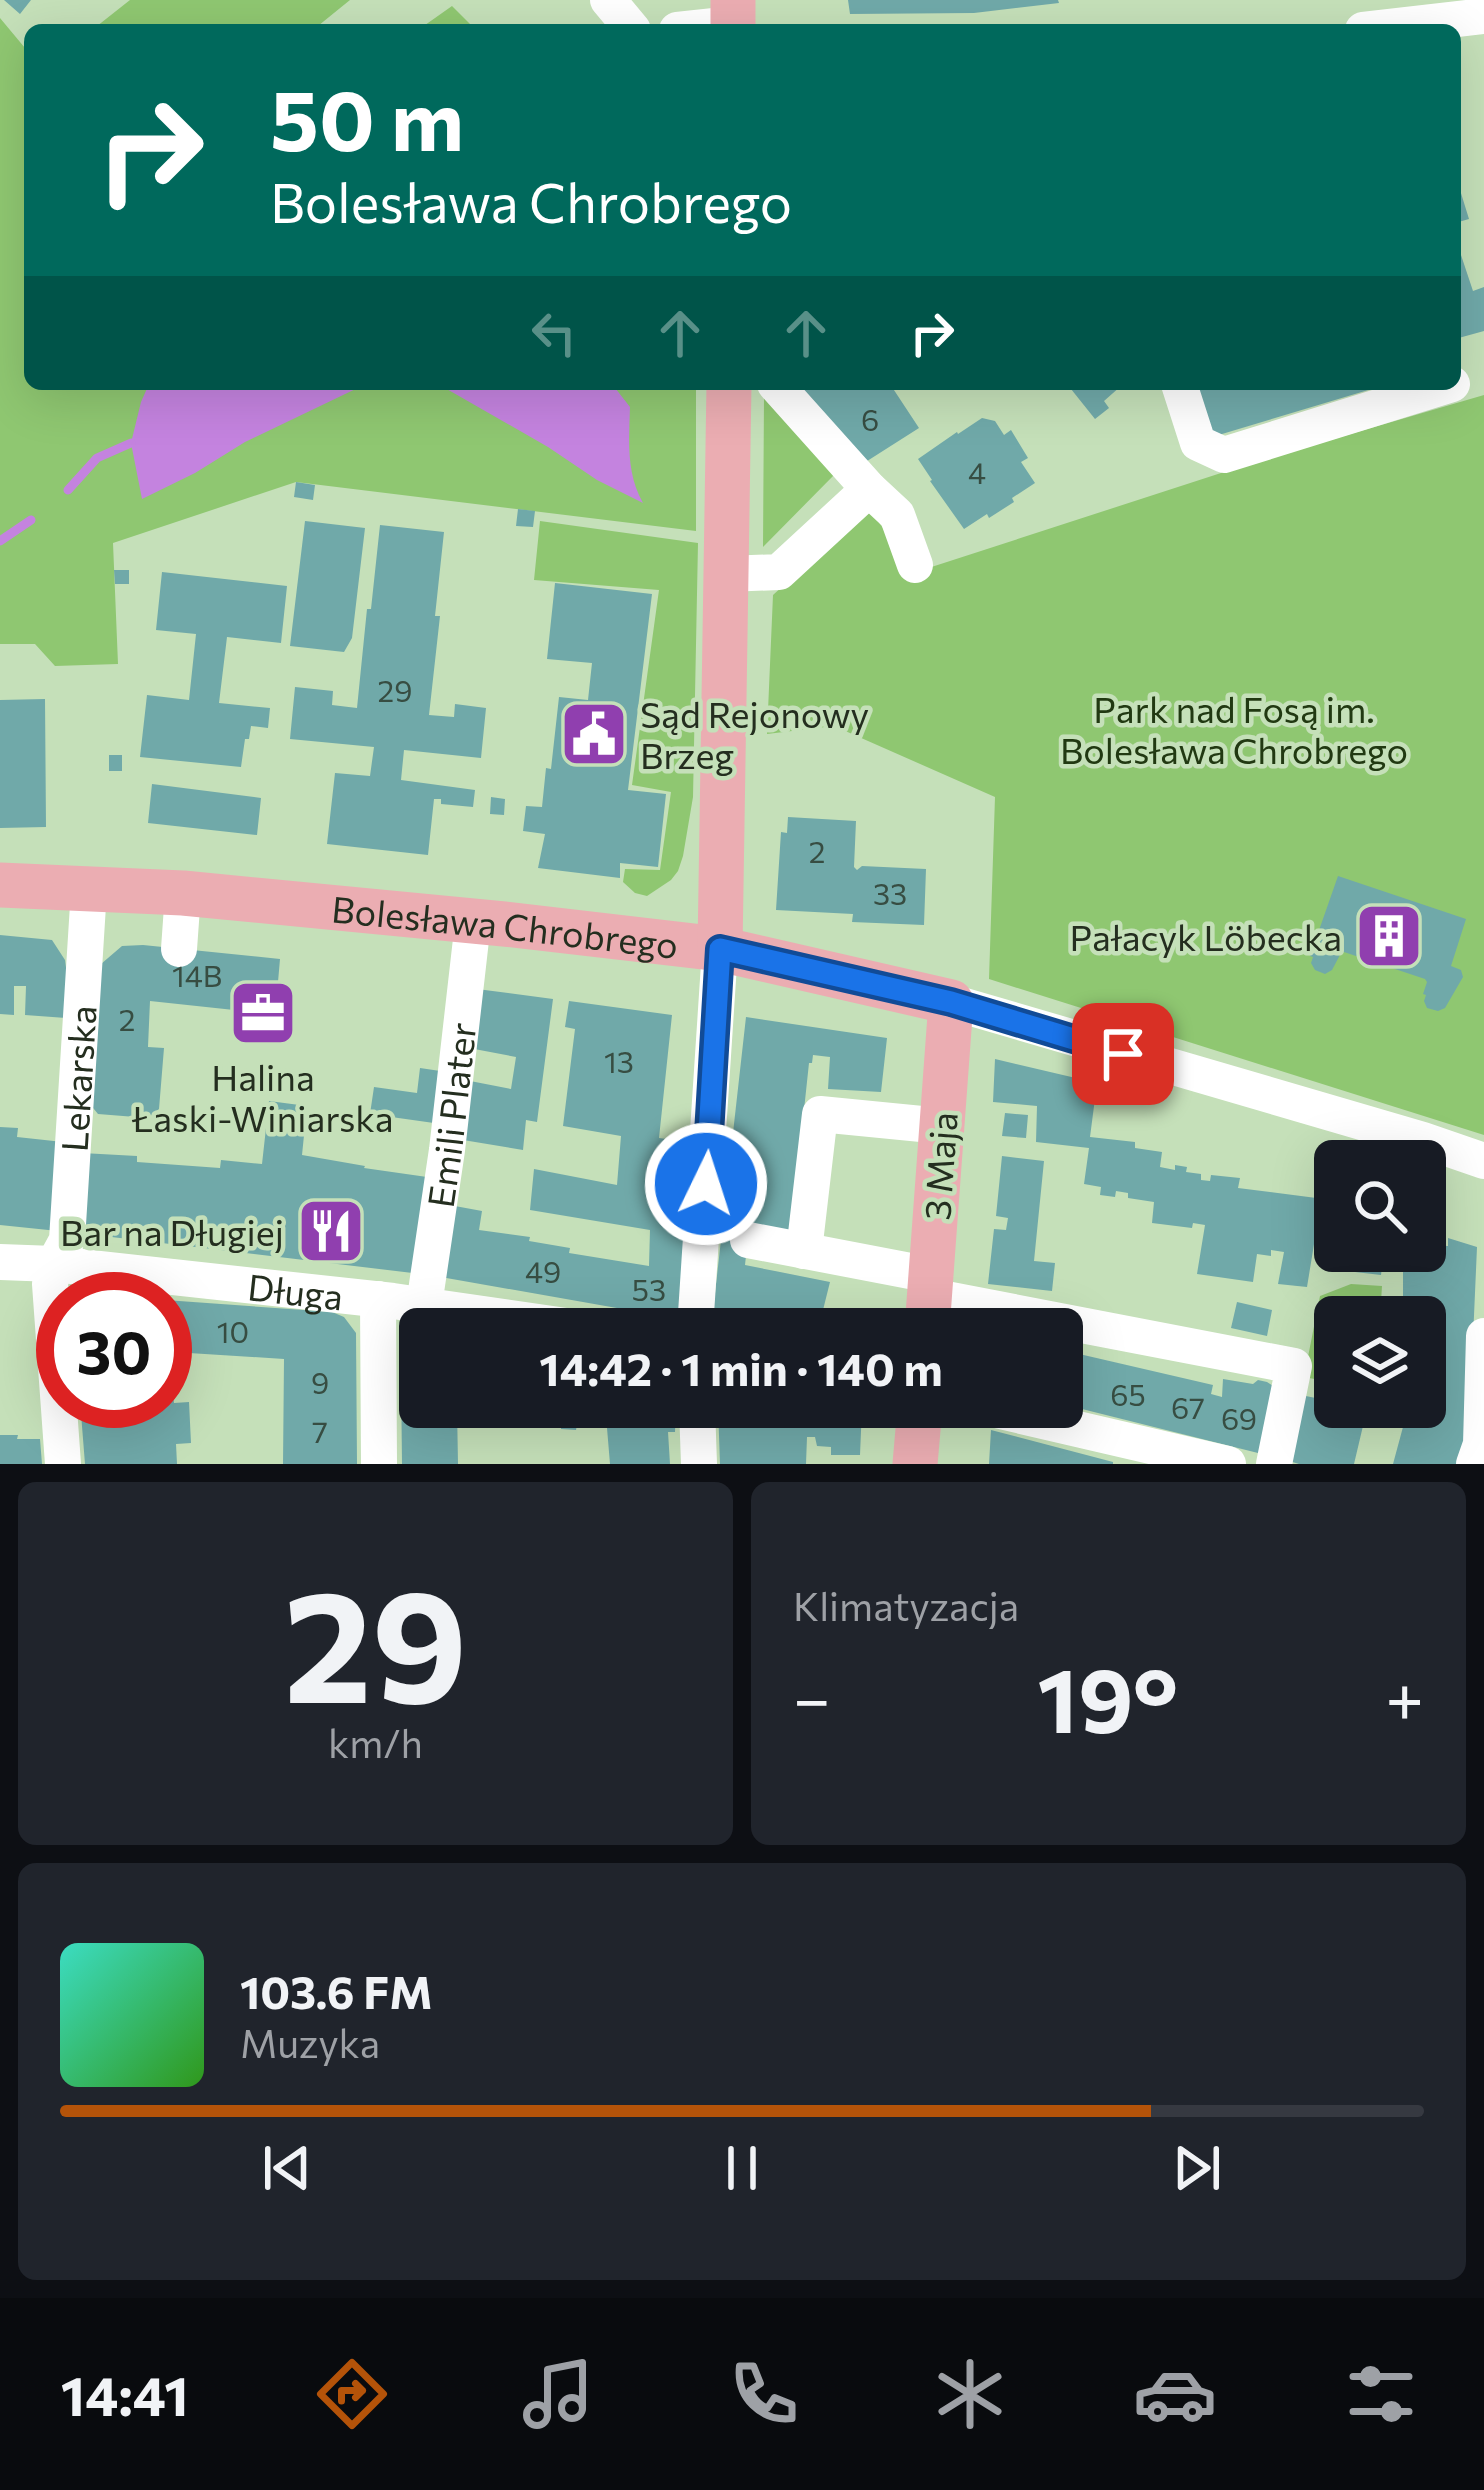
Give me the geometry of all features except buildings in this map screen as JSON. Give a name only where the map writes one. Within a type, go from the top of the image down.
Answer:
[{"type":"main road","points":[[720,949],[729,390]]},
{"type":"main road","name":"Bolesława Chrobrego","points":[[0,886],[183,892],[720,949],[951,1002]]},
{"type":"main road","name":"3 Maja","points":[[929,1300],[951,1002]]},
{"type":"main road","points":[[915,1464],[918,1428]]},
{"type":"street","points":[[608,0],[628,24]]},
{"type":"street","points":[[1415,24],[1484,16]]},
{"type":"street","points":[[780,390],[897,515],[915,565]]},
{"type":"street","points":[[1181,390],[1198,443],[1224,455],[1433,390]]},
{"type":"street","points":[[726,574],[779,572],[869,489]]},
{"type":"street","name":"Lekarska","points":[[62,1464],[50,1284],[67,1240],[88,889]]},
{"type":"street","points":[[179,949],[183,892]]},
{"type":"street","name":"Emili Plater","points":[[424,1305],[473,922]]},
{"type":"street","points":[[701,1308],[724,1235],[720,949]]},
{"type":"street","name":"Bolesława Chrobrego","points":[[951,1002],[1484,1161]]},
{"type":"street","points":[[804,1251],[820,1114],[942,1126]]},
{"type":"street","points":[[724,1235],[804,1251],[929,1300],[1294,1366],[1274,1464]]},
{"type":"street","name":"Długa","points":[[0,1262],[55,1264],[444,1308]]},
{"type":"street","points":[[378,1299],[379,1464]]},
{"type":"street","points":[[1474,1464],[1481,1444],[1484,1336]]},
{"type":"street","points":[[698,1428],[699,1464]]},
{"type":"street","points":[[1073,1428],[1228,1464]]},
{"type":"green space","points":[[130,0],[350,0],[320,24],[100,24]]},
{"type":"green space","points":[[452,6],[470,24],[426,24]]},
{"type":"green space","points":[[0,18],[24,47],[24,390],[696,390],[696,531],[296,482],[113,543],[118,664],[55,666],[35,644],[0,644]]},
{"type":"green space","name":"Park nad Fosą im. Bolesława Chrobrego","points":[[1484,395],[1484,1135],[989,979],[995,797],[834,726],[767,734],[773,595],[868,508],[916,572],[1258,461]]},
{"type":"green space","points":[[764,396],[834,475],[763,547]]},
{"type":"green space","points":[[540,521],[698,543],[693,797],[678,871],[647,896],[623,882],[625,869],[660,870],[671,792],[632,785],[659,590],[534,580]]},
{"type":"green space","points":[[1351,1284],[1382,1286],[1381,1296],[1320,1296]]},
{"type":"green space","points":[[1314,1326],[1314,1379],[1304,1377]]},
{"type":"shaded area","points":[[146,390],[353,390],[142,499],[131,443]]},
{"type":"shaded area","points":[[448,390],[617,390],[630,407],[631,468],[643,503]]},
{"type":"waterway","points":[[68,490],[97,458],[131,443]]},
{"type":"waterway","points":[[0,541],[31,520]]},
{"type":"place","name":"Sąd Rejonowy Brzeg","points":[[594,734]]},
{"type":"place","name":"Pałacyk Löbecka","points":[[1389,936]]},
{"type":"place","name":"Halina Łaski-Winiarska","points":[[263,1013]]},
{"type":"place","name":"Bar na Długiej","points":[[331,1231]]},
{"type":"route","points":[[706,1184],[720,949],[951,1002],[1123,1054]]}]
